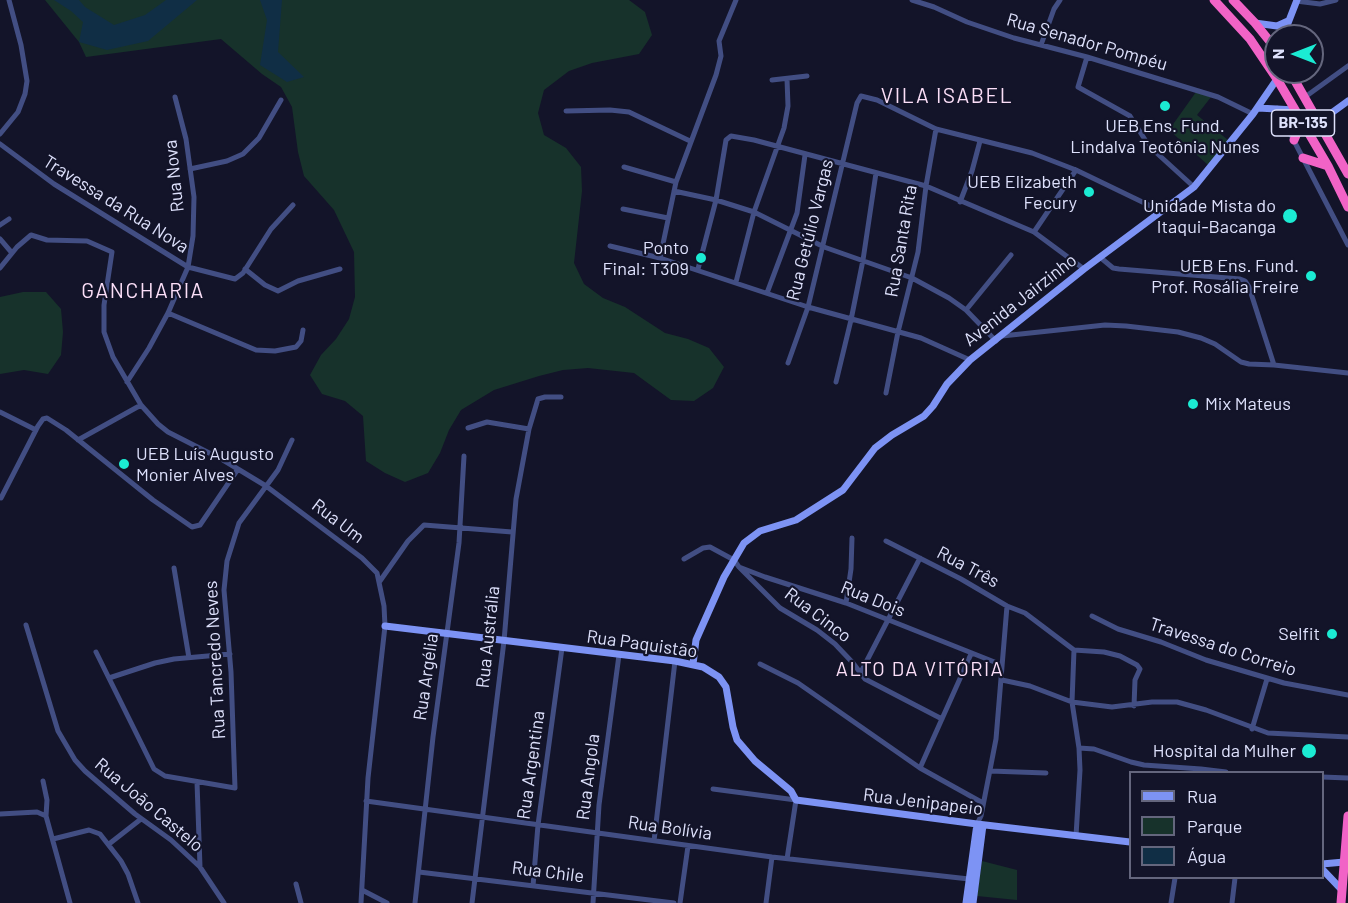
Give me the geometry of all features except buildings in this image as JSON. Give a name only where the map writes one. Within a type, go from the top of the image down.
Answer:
[{"type":"highway","name":"BR-135","points":[[1214,0],[1250,39],[1264,60]]},
{"type":"highway","points":[[1233,0],[1264,34]]},
{"type":"highway","name":"BR-135","points":[[1280,84],[1328,166],[1348,207]]},
{"type":"highway","name":"BR-135","points":[[1297,84],[1348,174]]},
{"type":"highway","points":[[1294,140],[1302,121]]},
{"type":"highway","points":[[1303,158],[1328,166]]},
{"type":"highway","points":[[1341,903],[1348,816]]},
{"type":"street","points":[[0,134],[18,112],[27,81],[21,45],[9,0]]},
{"type":"street","points":[[660,258],[676,182],[716,75],[721,56],[720,40],[736,0]]},
{"type":"street","name":"Rua Senador Pompéu","points":[[912,0],[967,22],[1218,97],[1255,111]]},
{"type":"street","points":[[1041,45],[1054,9],[1060,0]]},
{"type":"street","points":[[1287,24],[1296,0],[1320,4],[1336,0]]},
{"type":"street","points":[[1255,23],[1277,26],[1288,21]]},
{"type":"street","points":[[1088,57],[1078,87],[1130,116],[1149,146],[1194,187]]},
{"type":"street","points":[[1305,98],[1348,66]]},
{"type":"street","points":[[772,80],[807,76]]},
{"type":"street","points":[[735,282],[754,212],[784,128],[788,106],[787,79]]},
{"type":"street","name":"Avenida Jairzinho","points":[[610,246],[698,269],[808,307],[921,338],[970,360],[1084,269],[1194,187],[1255,111],[1274,84]]},
{"type":"street","name":"Rua Getúlio Vargas","points":[[788,363],[808,307],[857,103],[861,96],[870,97],[936,129]]},
{"type":"street","name":"Rua Nova","points":[[127,382],[168,313],[188,267],[193,236],[194,197],[186,139],[175,97]]},
{"type":"street","points":[[190,169],[226,161],[243,154],[259,138],[281,100]]},
{"type":"street","points":[[1319,122],[1348,101]]},
{"type":"street","points":[[1255,111],[1277,108],[1295,110]]},
{"type":"street","points":[[1277,108],[1348,245]]},
{"type":"street","points":[[566,111],[629,112],[690,141]]},
{"type":"street","points":[[936,129],[1032,153],[1076,170],[1161,211]]},
{"type":"street","name":"Rua Santa Rita","points":[[886,393],[918,252],[936,129]]},
{"type":"street","points":[[698,269],[716,200],[726,140],[728,137],[735,136],[926,186],[1034,232],[1084,269]]},
{"type":"street","points":[[960,201],[972,171],[980,141]]},
{"type":"street","name":"Travessa da Rua Nova","points":[[0,144],[54,184],[188,267],[235,279],[246,268]]},
{"type":"street","points":[[767,293],[797,213],[805,155]]},
{"type":"street","points":[[624,167],[676,182]]},
{"type":"street","points":[[1034,232],[1076,170]]},
{"type":"street","points":[[836,382],[863,260],[876,173]]},
{"type":"street","points":[[674,190],[754,212],[824,247],[912,278],[950,298],[999,338],[1105,325],[1178,332],[1215,344],[1241,362],[1249,364],[1348,373]]},
{"type":"street","points":[[293,205],[271,229],[246,268],[265,285],[278,291],[298,281],[340,269]]},
{"type":"street","points":[[623,209],[668,218]]},
{"type":"street","points":[[0,225],[9,219]]},
{"type":"street","name":"Rua Um","points":[[12,253],[33,235],[47,240],[87,241],[109,251],[112,255],[104,305],[104,332],[113,357],[141,405],[168,432],[266,486],[362,558],[372,567],[380,581]]},
{"type":"street","points":[[0,240],[12,253],[0,268]]},
{"type":"street","points":[[966,310],[1011,255]]},
{"type":"street","points":[[1101,258],[1113,268],[1119,269],[1245,281],[1249,287],[1274,365]]},
{"type":"street","points":[[168,313],[256,350],[275,351],[296,347],[301,341],[303,330]]},
{"type":"street","points":[[693,664],[696,640],[724,577],[744,543],[755,534],[796,520],[843,490],[875,448],[924,416],[947,384],[970,360]]},
{"type":"street","name":"Rua Austrália","points":[[472,903],[504,641],[512,532],[529,429],[538,399],[561,397]]},
{"type":"street","points":[[78,440],[141,405]]},
{"type":"street","points":[[0,412],[36,430]]},
{"type":"street","points":[[1,498],[36,430],[43,419],[48,418],[153,500],[192,527],[201,525],[238,469]]},
{"type":"street","points":[[468,428],[487,422],[529,429]]},
{"type":"street","name":"Rua Tancredo Neves","points":[[197,782],[235,788],[230,654],[224,590],[227,561],[239,523],[278,470],[292,440]]},
{"type":"street","name":"Rua Argélia","points":[[415,903],[424,809],[460,529],[464,456]]},
{"type":"street","points":[[361,903],[366,801],[385,626],[380,581],[408,541],[424,525],[512,532]]},
{"type":"street","points":[[846,603],[851,569],[852,538]]},
{"type":"street","name":"Rua Três","points":[[886,541],[1007,606],[996,739],[980,825]]},
{"type":"street","points":[[684,559],[703,548],[710,547],[734,560],[739,567]]},
{"type":"street","points":[[861,672],[920,558]]},
{"type":"street","name":"Rua Dois","points":[[739,567],[846,603],[1002,665]]},
{"type":"street","name":"Rua Cinco","points":[[739,567],[780,608],[817,630],[835,644],[861,672],[864,679],[942,719]]},
{"type":"street","points":[[174,568],[189,658]]},
{"type":"street","points":[[1007,606],[1025,613],[1074,650],[1104,652],[1120,656],[1140,666],[1135,680],[1134,706]]},
{"type":"street","name":"Travessa do Correio","points":[[1092,616],[1118,629],[1267,679],[1348,695]]},
{"type":"street","name":"Rua João Castelo","points":[[26,625],[56,724],[65,745],[85,771],[141,819],[171,840],[200,867],[224,903]]},
{"type":"street","name":"Rua Paquistão","points":[[385,626],[675,661],[693,664],[712,672],[724,682],[729,694],[737,741],[755,761],[791,791],[796,800]]},
{"type":"street","name":"Rua Argentina","points":[[533,886],[538,825],[562,648]]},
{"type":"street","points":[[1074,650],[1072,702],[1079,748],[1080,794],[1076,836]]},
{"type":"street","points":[[96,652],[129,723],[154,769],[165,776],[197,782],[200,867]]},
{"type":"street","points":[[109,678],[155,663],[230,654]]},
{"type":"street","points":[[920,768],[971,654]]},
{"type":"street","name":"Rua Angola","points":[[593,903],[597,833],[619,655]]},
{"type":"street","points":[[654,841],[675,661]]},
{"type":"street","points":[[760,664],[798,683],[920,768],[983,803]]},
{"type":"street","points":[[1252,729],[1267,679]]},
{"type":"street","points":[[1002,680],[1030,686],[1072,702],[1112,707],[1168,701],[1185,703],[1268,733],[1348,737]]},
{"type":"street","points":[[1079,748],[1094,749],[1113,757],[1144,765],[1218,771]]},
{"type":"street","points":[[990,771],[1046,773]]},
{"type":"street","points":[[1324,777],[1348,778]]},
{"type":"street","points":[[43,781],[47,804],[46,816],[70,903]]},
{"type":"street","name":"Rua Jenipapeio","points":[[713,789],[980,825],[1129,842]]},
{"type":"street","points":[[787,859],[796,800]]},
{"type":"street","name":"Rua Bolívia","points":[[366,801],[772,858],[969,879]]},
{"type":"street","points":[[0,814],[37,812],[46,816]]},
{"type":"street","points":[[109,844],[141,819]]},
{"type":"street","points":[[966,903],[980,825]]},
{"type":"street","points":[[973,903],[980,825]]},
{"type":"street","points":[[52,839],[92,830],[100,834],[128,874],[138,903]]},
{"type":"street","points":[[680,903],[688,846]]},
{"type":"street","points":[[766,903],[772,858]]},
{"type":"street","points":[[1324,864],[1344,861]]},
{"type":"street","points":[[1324,870],[1342,890]]},
{"type":"street","name":"Rua Chile","points":[[419,873],[674,903]]},
{"type":"street","points":[[1171,903],[1175,879]]},
{"type":"street","points":[[1232,903],[1235,879]]},
{"type":"street","points":[[296,884],[301,903]]},
{"type":"street","points":[[362,890],[387,903]]},
{"type":"green space","points":[[45,0],[629,0],[645,12],[652,35],[639,54],[592,63],[569,71],[544,90],[538,113],[544,135],[566,148],[581,167],[582,191],[574,263],[584,284],[603,298],[625,307],[665,333],[709,348],[724,367],[713,388],[694,401],[671,400],[634,373],[588,368],[563,370],[539,376],[494,390],[461,410],[428,473],[405,482],[385,473],[366,461],[363,416],[345,401],[322,394],[310,375],[321,355],[336,339],[349,319],[355,297],[354,252],[334,210],[304,176],[292,107],[281,87],[221,39],[86,57],[79,42]]},
{"type":"green space","points":[[1196,92],[1211,97],[1197,115],[1228,140],[1208,165],[1169,130]]},
{"type":"green space","points":[[23,292],[46,292],[61,309],[63,332],[61,355],[48,374],[24,370],[0,374],[0,297]]},
{"type":"green space","points":[[982,861],[1017,870],[1017,900],[977,896]]},
{"type":"water","points":[[54,0],[79,0],[85,7],[114,25],[145,15],[166,0],[197,0],[148,41],[107,50],[79,42],[83,22]]},
{"type":"water","points":[[260,0],[282,0],[278,52],[304,77],[287,82],[260,65],[267,20]]},
{"type":"place","name":"UEB Ens. Fund. Lindalva Teotônia Nunes","points":[[1165,106]]},
{"type":"place","name":"UEB Elizabeth Fecury","points":[[1089,192]]},
{"type":"place","name":"Unidade Mista do Itaqui-Bacanga","points":[[1290,216]]},
{"type":"place","name":"Ponto Final: T309","points":[[701,258]]},
{"type":"place","name":"UEB Ens. Fund. Prof. Rosália Freire","points":[[1311,276]]},
{"type":"place","name":"Mix Mateus","points":[[1193,404]]},
{"type":"place","name":"UEB Luís Augusto Monier Alves","points":[[124,464]]},
{"type":"place","name":"Selfit","points":[[1332,634]]},
{"type":"place","name":"Hospital da Mulher","points":[[1309,751]]},
{"type":"district","name":"VILA ISABEL","points":[[947,96]]},
{"type":"district","name":"GANCHARIA","points":[[143,291]]},
{"type":"district","name":"ALTO DA VITÓRIA","points":[[920,669]]}]
